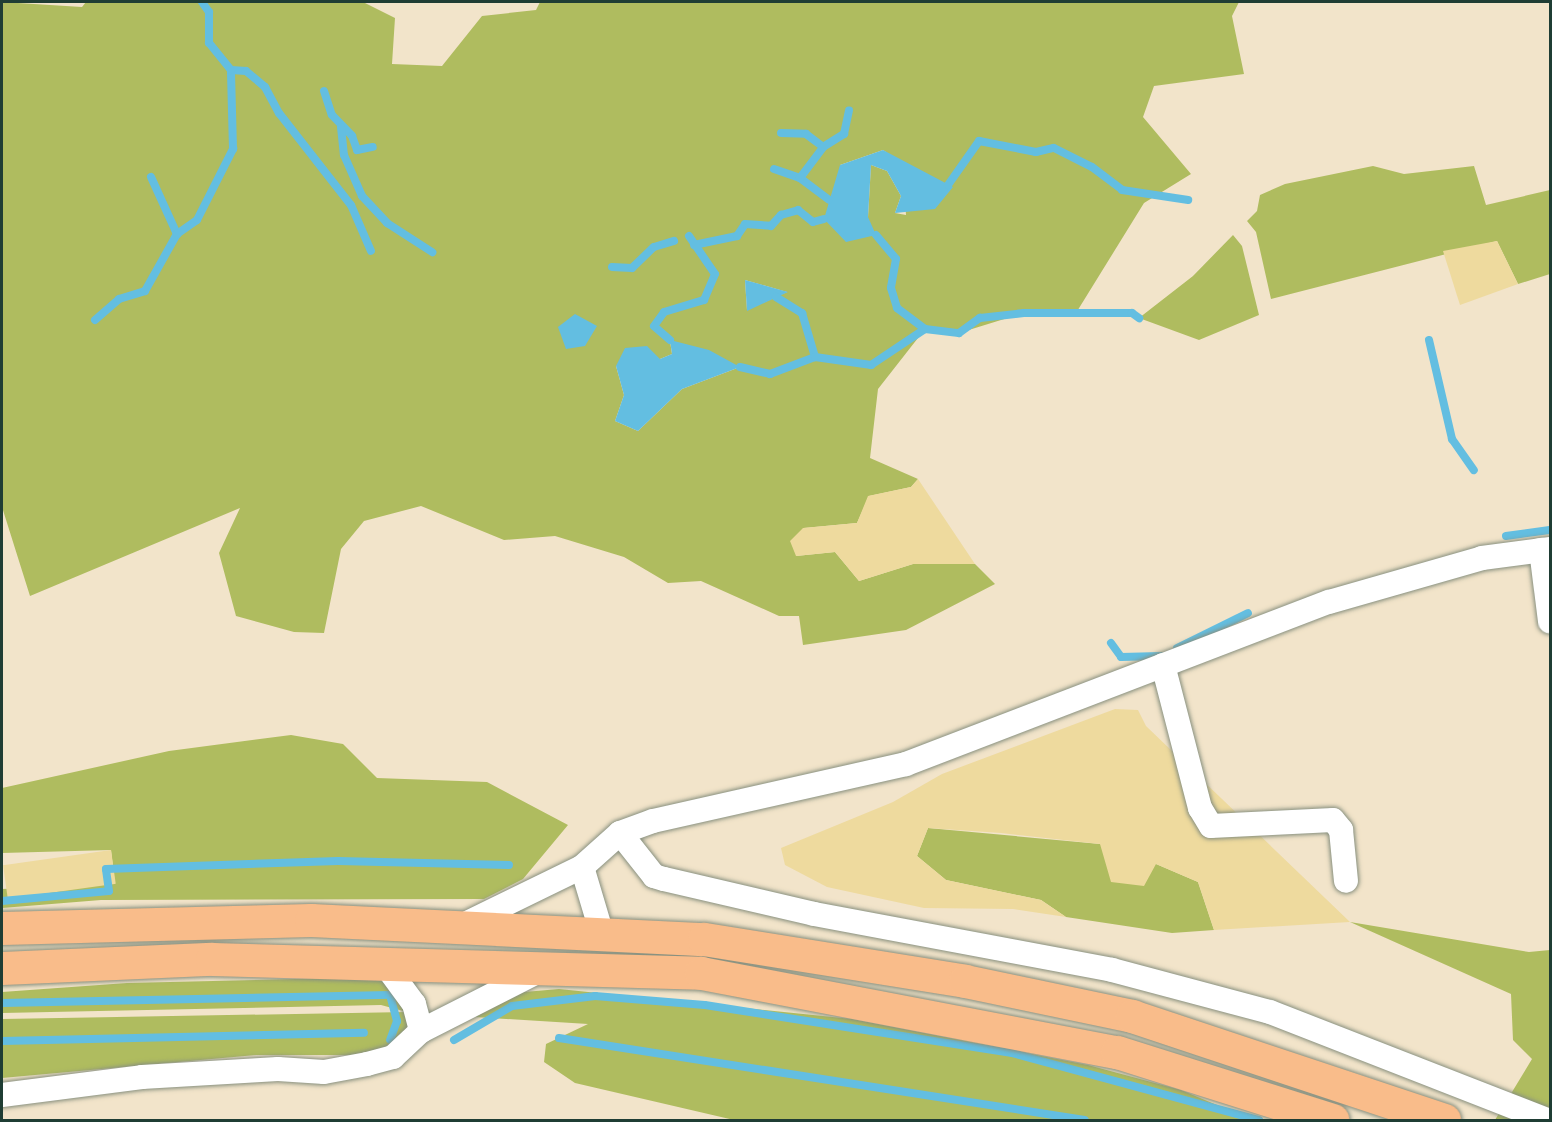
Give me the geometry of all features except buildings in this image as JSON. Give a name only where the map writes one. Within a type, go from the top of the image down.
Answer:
[{"type":"highway","points":[[2,928],[311,920],[465,924],[704,939],[965,981],[1132,1016],[1444,1120]]},
{"type":"highway","points":[[2,968],[212,959],[383,962],[701,973],[979,1022],[1117,1052],[1333,1120]]},
{"type":"street","points":[[465,924],[582,867],[620,833],[906,764],[1329,602],[1482,558],[1546,549],[1551,621]]},
{"type":"street","points":[[1163,664],[1200,808],[1211,826],[1333,820],[1341,830],[1346,881]]},
{"type":"street","points":[[620,833],[654,876],[814,914],[1112,970],[1270,1012],[1547,1120]]},
{"type":"street","points":[[582,867],[602,934]]},
{"type":"street","points":[[383,962],[414,1004],[422,1031]]},
{"type":"street","points":[[2,1095],[142,1077],[278,1069],[324,1072],[393,1057],[422,1031],[547,967]]},
{"type":"green space","points":[[2,2],[82,7],[86,2],[363,2],[395,18],[392,64],[442,66],[482,16],[536,10],[540,2],[1239,2],[1232,16],[1244,74],[1154,86],[1143,117],[1191,174],[1144,203],[1076,313],[1024,313],[959,333],[925,329],[878,389],[870,458],[918,479],[911,487],[869,496],[857,523],[804,528],[796,556],[835,552],[859,581],[913,564],[975,564],[995,584],[906,630],[803,645],[799,616],[779,616],[701,581],[668,583],[624,557],[555,536],[504,540],[421,506],[364,521],[341,549],[324,633],[294,632],[236,616],[219,553],[240,508],[30,596],[2,507]],"holes":[[[883,150],[902,163],[906,215],[895,213],[901,196],[887,171],[871,165],[868,217],[840,165]],[[745,280],[787,292],[747,310]],[[670,341],[740,367],[682,389],[638,431],[615,421],[624,395],[616,366],[660,359],[672,354]]]},
{"type":"green space","points":[[1373,166],[1404,174],[1474,166],[1486,205],[1550,190],[1550,274],[1518,284],[1497,241],[1271,299],[1256,232],[1247,221],[1257,211],[1260,195],[1285,184]]},
{"type":"green space","points":[[1233,235],[1242,246],[1259,315],[1199,340],[1139,318],[1193,276]]},
{"type":"green space","points":[[291,735],[343,744],[377,778],[487,782],[568,825],[523,879],[484,899],[101,900],[2,908],[2,889],[115,884],[111,850],[2,853],[2,788],[169,751]]},
{"type":"green space","points":[[928,828],[1100,844],[1198,882],[1214,930],[1172,933],[1066,917],[1041,900],[946,880],[917,856]]},
{"type":"green space","points":[[1350,922],[1529,952],[1550,950],[1550,1120],[1495,1120],[1532,1059],[1513,1040],[1511,994]]},
{"type":"green space","points":[[381,979],[411,1013],[419,1050],[396,1055],[256,1055],[2,1078],[2,1019],[407,1012],[381,1005],[2,1013],[2,992],[127,983]]},
{"type":"green space","points":[[559,989],[852,1019],[1088,1065],[1181,1090],[1253,1120],[734,1120],[575,1083],[544,1062],[546,1044],[588,1024],[475,1017],[513,993]]},
{"type":"sand","points":[[1497,241],[1518,284],[1460,305],[1443,251]]},
{"type":"sand","points":[[918,479],[975,564],[913,564],[859,581],[835,552],[796,556],[790,541],[803,528],[857,523],[868,496],[911,487]]},
{"type":"sand","points":[[1115,709],[1138,710],[1146,726],[1350,922],[1214,930],[1198,882],[1156,864],[1144,886],[1111,882],[1100,844],[1001,833],[928,828],[917,856],[946,880],[1041,900],[1066,917],[1013,909],[924,908],[827,887],[785,865],[781,848],[893,802],[942,774]]},
{"type":"sand","points":[[111,850],[116,884],[8,899],[3,865]]},
{"type":"water","points":[[883,150],[953,187],[935,209],[895,213],[901,196],[887,171],[871,165],[868,217],[876,235],[846,242],[824,219],[840,165]]},
{"type":"water","points":[[745,280],[788,292],[747,311]]},
{"type":"water","points":[[575,314],[597,326],[585,346],[566,349],[558,327]]},
{"type":"water","points":[[670,340],[709,350],[740,367],[682,389],[638,431],[615,421],[624,395],[616,366],[625,348],[647,346],[660,359],[672,354]]},
{"type":"waterway","points":[[95,320],[119,299],[145,291],[177,234],[197,220],[233,149],[231,70],[209,43],[209,12],[202,2]]},
{"type":"waterway","points":[[231,70],[246,71],[265,87],[279,113],[351,205],[371,251]]},
{"type":"waterway","points":[[324,91],[332,115],[352,136],[357,150],[373,147]]},
{"type":"waterway","points":[[800,178],[823,147],[844,134],[849,111]]},
{"type":"waterway","points":[[341,127],[344,155],[362,196],[387,223],[432,252]]},
{"type":"waterway","points":[[781,133],[806,134],[823,147]]},
{"type":"waterway","points":[[948,185],[979,141],[1036,152],[1054,148],[1092,167],[1122,190],[1188,200]]},
{"type":"waterway","points":[[774,169],[800,178],[829,200]]},
{"type":"waterway","points":[[151,177],[177,234]]},
{"type":"waterway","points":[[694,245],[737,236],[745,224],[771,226],[781,215],[798,210],[813,222],[824,219]]},
{"type":"waterway","points":[[876,235],[896,259],[891,288],[897,308],[925,329],[959,333],[980,318],[1024,313],[1132,313],[1139,318]]},
{"type":"waterway","points":[[670,340],[654,326],[664,312],[704,300],[715,274],[689,236]]},
{"type":"waterway","points":[[612,267],[632,268],[654,247],[674,241]]},
{"type":"waterway","points":[[776,297],[802,313],[815,357]]},
{"type":"waterway","points":[[740,367],[770,374],[815,357],[871,365],[925,329]]},
{"type":"waterway","points":[[1429,340],[1452,439],[1474,470]]},
{"type":"waterway","points":[[1506,536],[1550,530]]},
{"type":"waterway","points":[[1177,648],[1248,613]]},
{"type":"waterway","points":[[1111,643],[1121,657],[1161,656]]},
{"type":"waterway","points":[[2,901],[109,891],[106,869],[338,861],[509,865]]},
{"type":"waterway","points":[[2,1003],[390,995],[397,1021],[390,1040]]},
{"type":"waterway","points":[[454,1040],[512,1006],[595,996],[705,1005],[1012,1053],[1259,1120]]},
{"type":"waterway","points":[[2,1041],[364,1033]]},
{"type":"waterway","points":[[559,1038],[1085,1120]]}]
